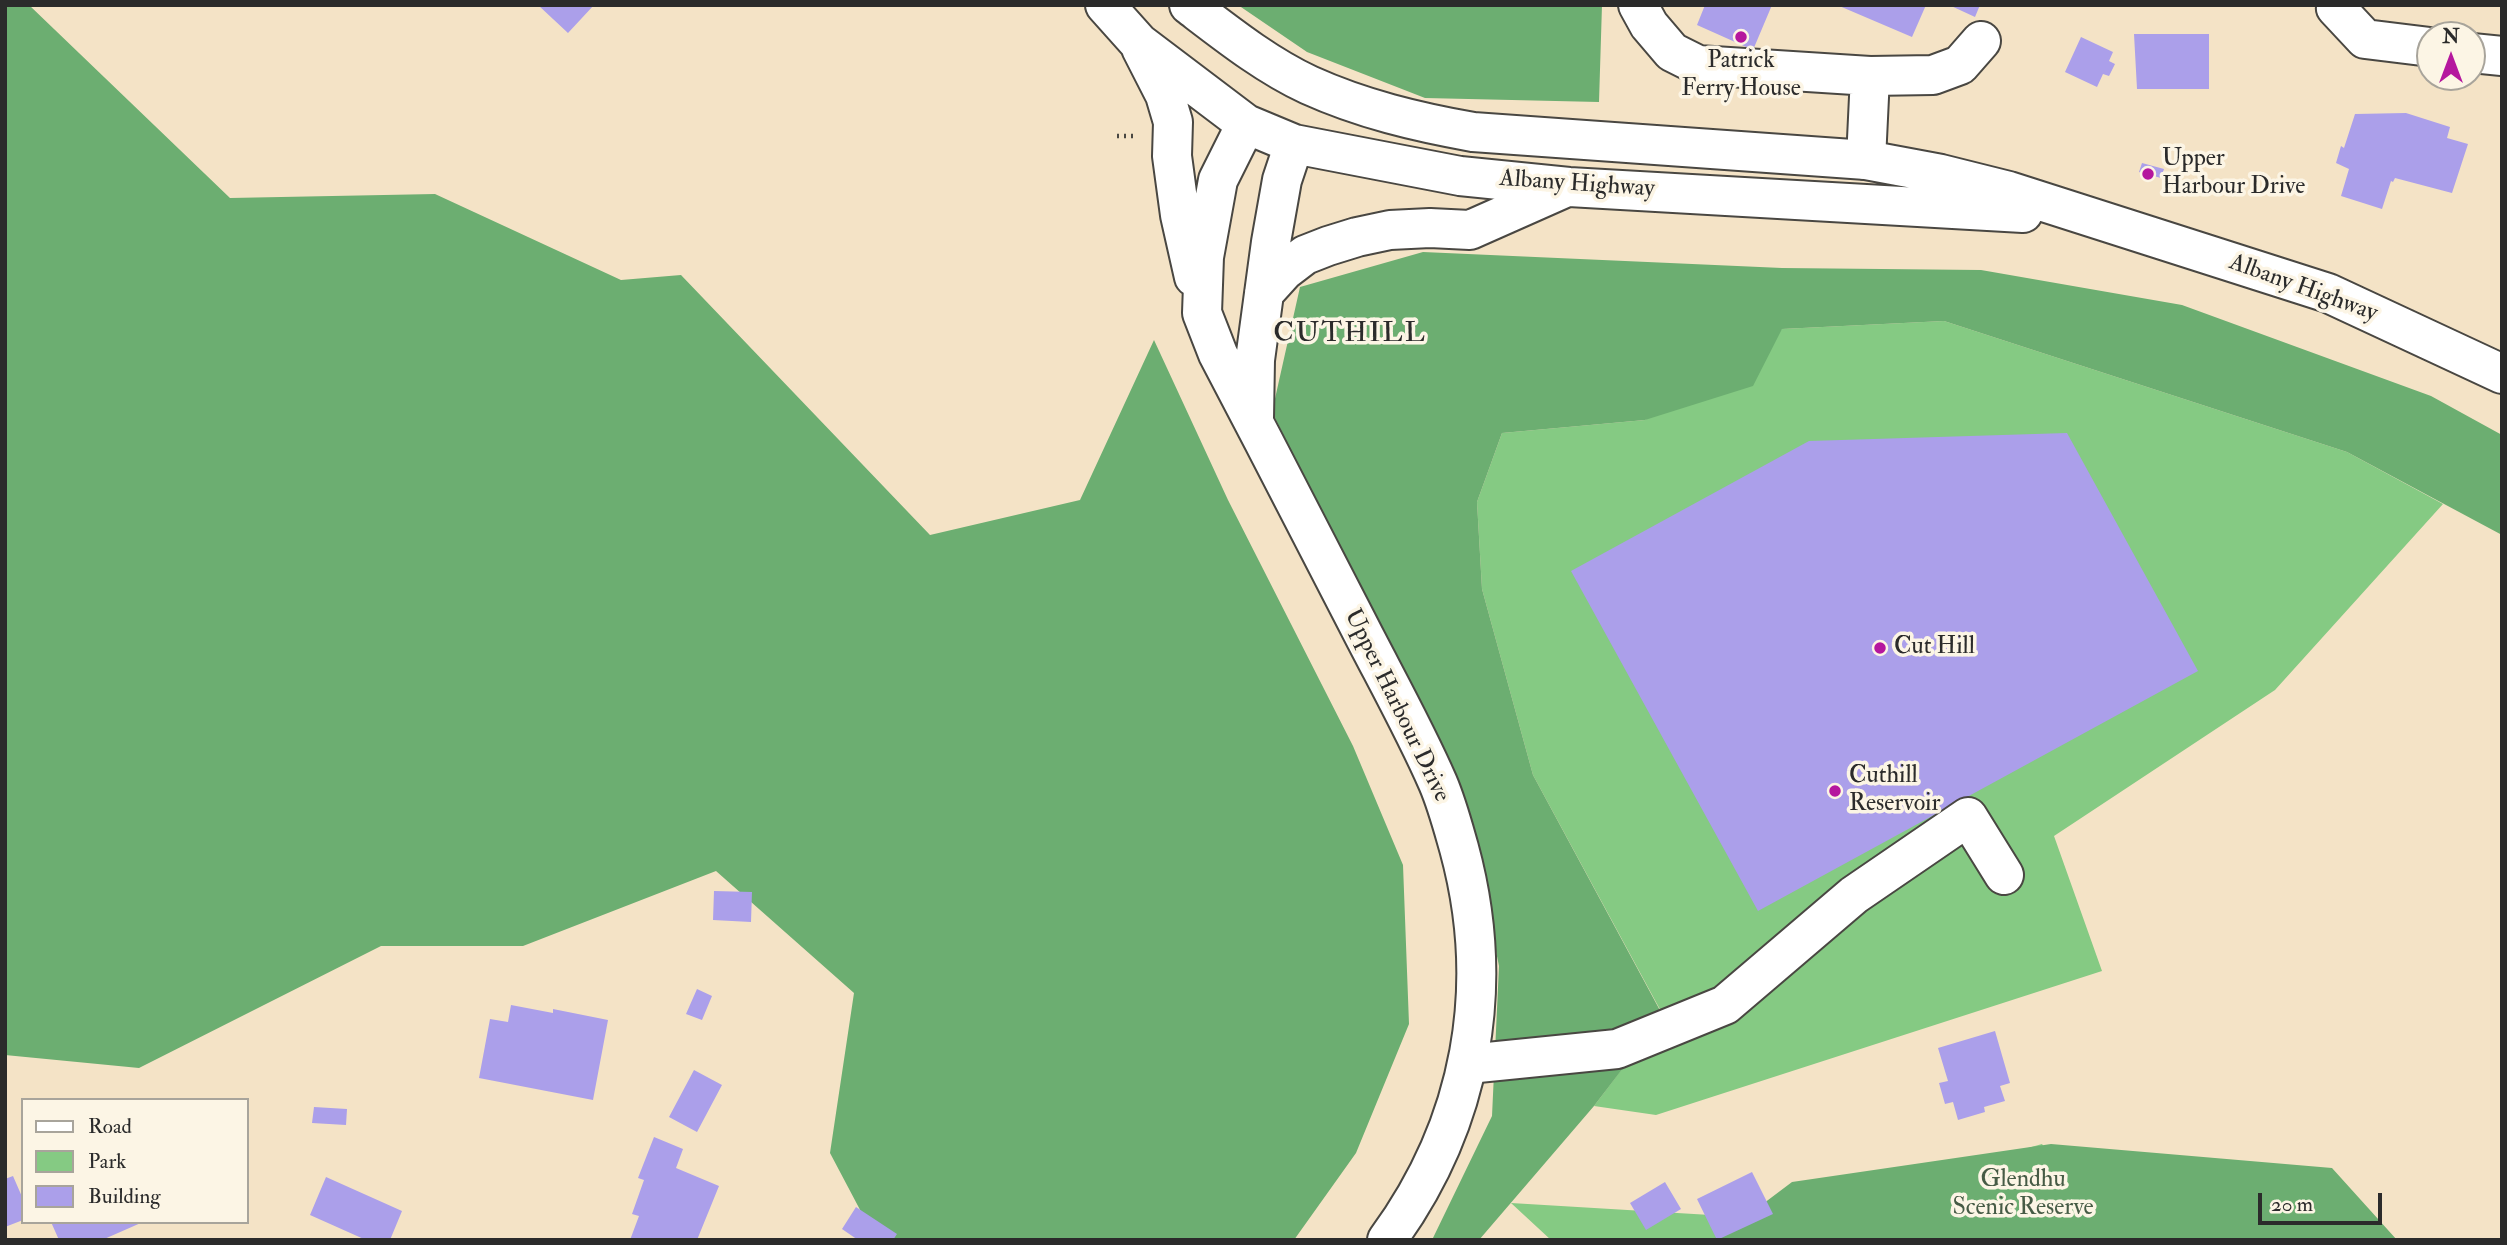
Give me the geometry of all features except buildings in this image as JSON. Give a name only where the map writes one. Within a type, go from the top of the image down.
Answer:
[{"type":"main road","name":"Albany Highway","points":[[1105,5],[1139,43],[1246,124],[1294,144],[1460,176],[1569,187],[2034,213],[2098,221]]},
{"type":"main road","name":"Albany Highway","points":[[1189,5],[1261,58],[1308,85],[1362,106],[1413,121],[1473,132],[1866,160],[1941,174],[2009,191],[2328,293],[2502,374]]},
{"type":"main road","points":[[1638,5],[1649,25],[1672,52],[1698,65],[1870,76],[1933,75],[1960,65],[1981,41]]},
{"type":"main road","points":[[2337,5],[2336,9],[2365,39],[2416,45]]},
{"type":"main road","points":[[1139,43],[1165,95],[1173,121],[1172,156],[1180,215],[1202,313]]},
{"type":"main road","points":[[1866,160],[1870,76]]},
{"type":"main road","name":"Upper Harbour Drive","points":[[1246,124],[1218,180],[1204,257],[1202,313],[1218,354],[1439,785],[1468,883],[1477,979],[1468,1064],[1447,1134],[1436,1160],[1410,1209],[1387,1240]]},
{"type":"main road","name":"Upper Harbour Drive","points":[[1254,422],[1255,360],[1264,293],[1282,180],[1294,144]]},
{"type":"main road","points":[[1264,293],[1284,271],[1305,255],[1328,246],[1390,230],[1469,230],[1569,187]]},
{"type":"main road","points":[[1468,1064],[1617,1049],[1725,1005],[1854,895],[1968,817],[2004,875]]},
{"type":"green space","points":[[5,5],[29,5],[230,198],[435,194],[621,280],[681,275],[930,535],[1080,500],[1154,340],[1228,500],[1353,746],[1403,865],[1409,1024],[1356,1153],[1294,1240],[876,1240],[830,1153],[854,993],[716,871],[523,946],[381,946],[139,1068],[5,1055]]},
{"type":"green space","points":[[1238,5],[1602,5],[1599,102],[1425,98],[1307,52]]},
{"type":"green space","points":[[1423,252],[1782,268],[1981,270],[2182,305],[2431,396],[2502,435],[2502,535],[2347,452],[1944,321],[1782,329],[1753,386],[1645,420],[1502,433],[1477,502],[1482,589],[1533,775],[1663,1016],[1594,1106],[1479,1240],[1432,1240],[1492,1116],[1499,966],[1468,813],[1272,412],[1300,287]]},
{"type":"green space","points":[[1944,321],[2347,452],[2443,504],[2275,690],[2054,836],[2102,971],[1656,1115],[1594,1106],[1663,1015],[1533,775],[1482,589],[1477,502],[1502,433],[1645,420],[1782,329]]},
{"type":"green space","name":"Glendhu Scenic Reserve","points":[[2042,1144],[2108,1240],[1551,1240],[1511,1203],[1777,1219]]},
{"type":"green space","points":[[2051,1144],[2332,1168],[2397,1240],[1715,1240],[1792,1182]]},
{"type":"place","name":"Patrick Ferry House","points":[[1741,37]]},
{"type":"place","name":"Upper Harbour Drive","points":[[2148,174]]},
{"type":"place","name":"Cut Hill","points":[[1880,648]]},
{"type":"place","name":"Cuthill Reservoir","points":[[1835,791]]},
{"type":"district","name":"CUTHILL","points":[[1350,335]]}]
